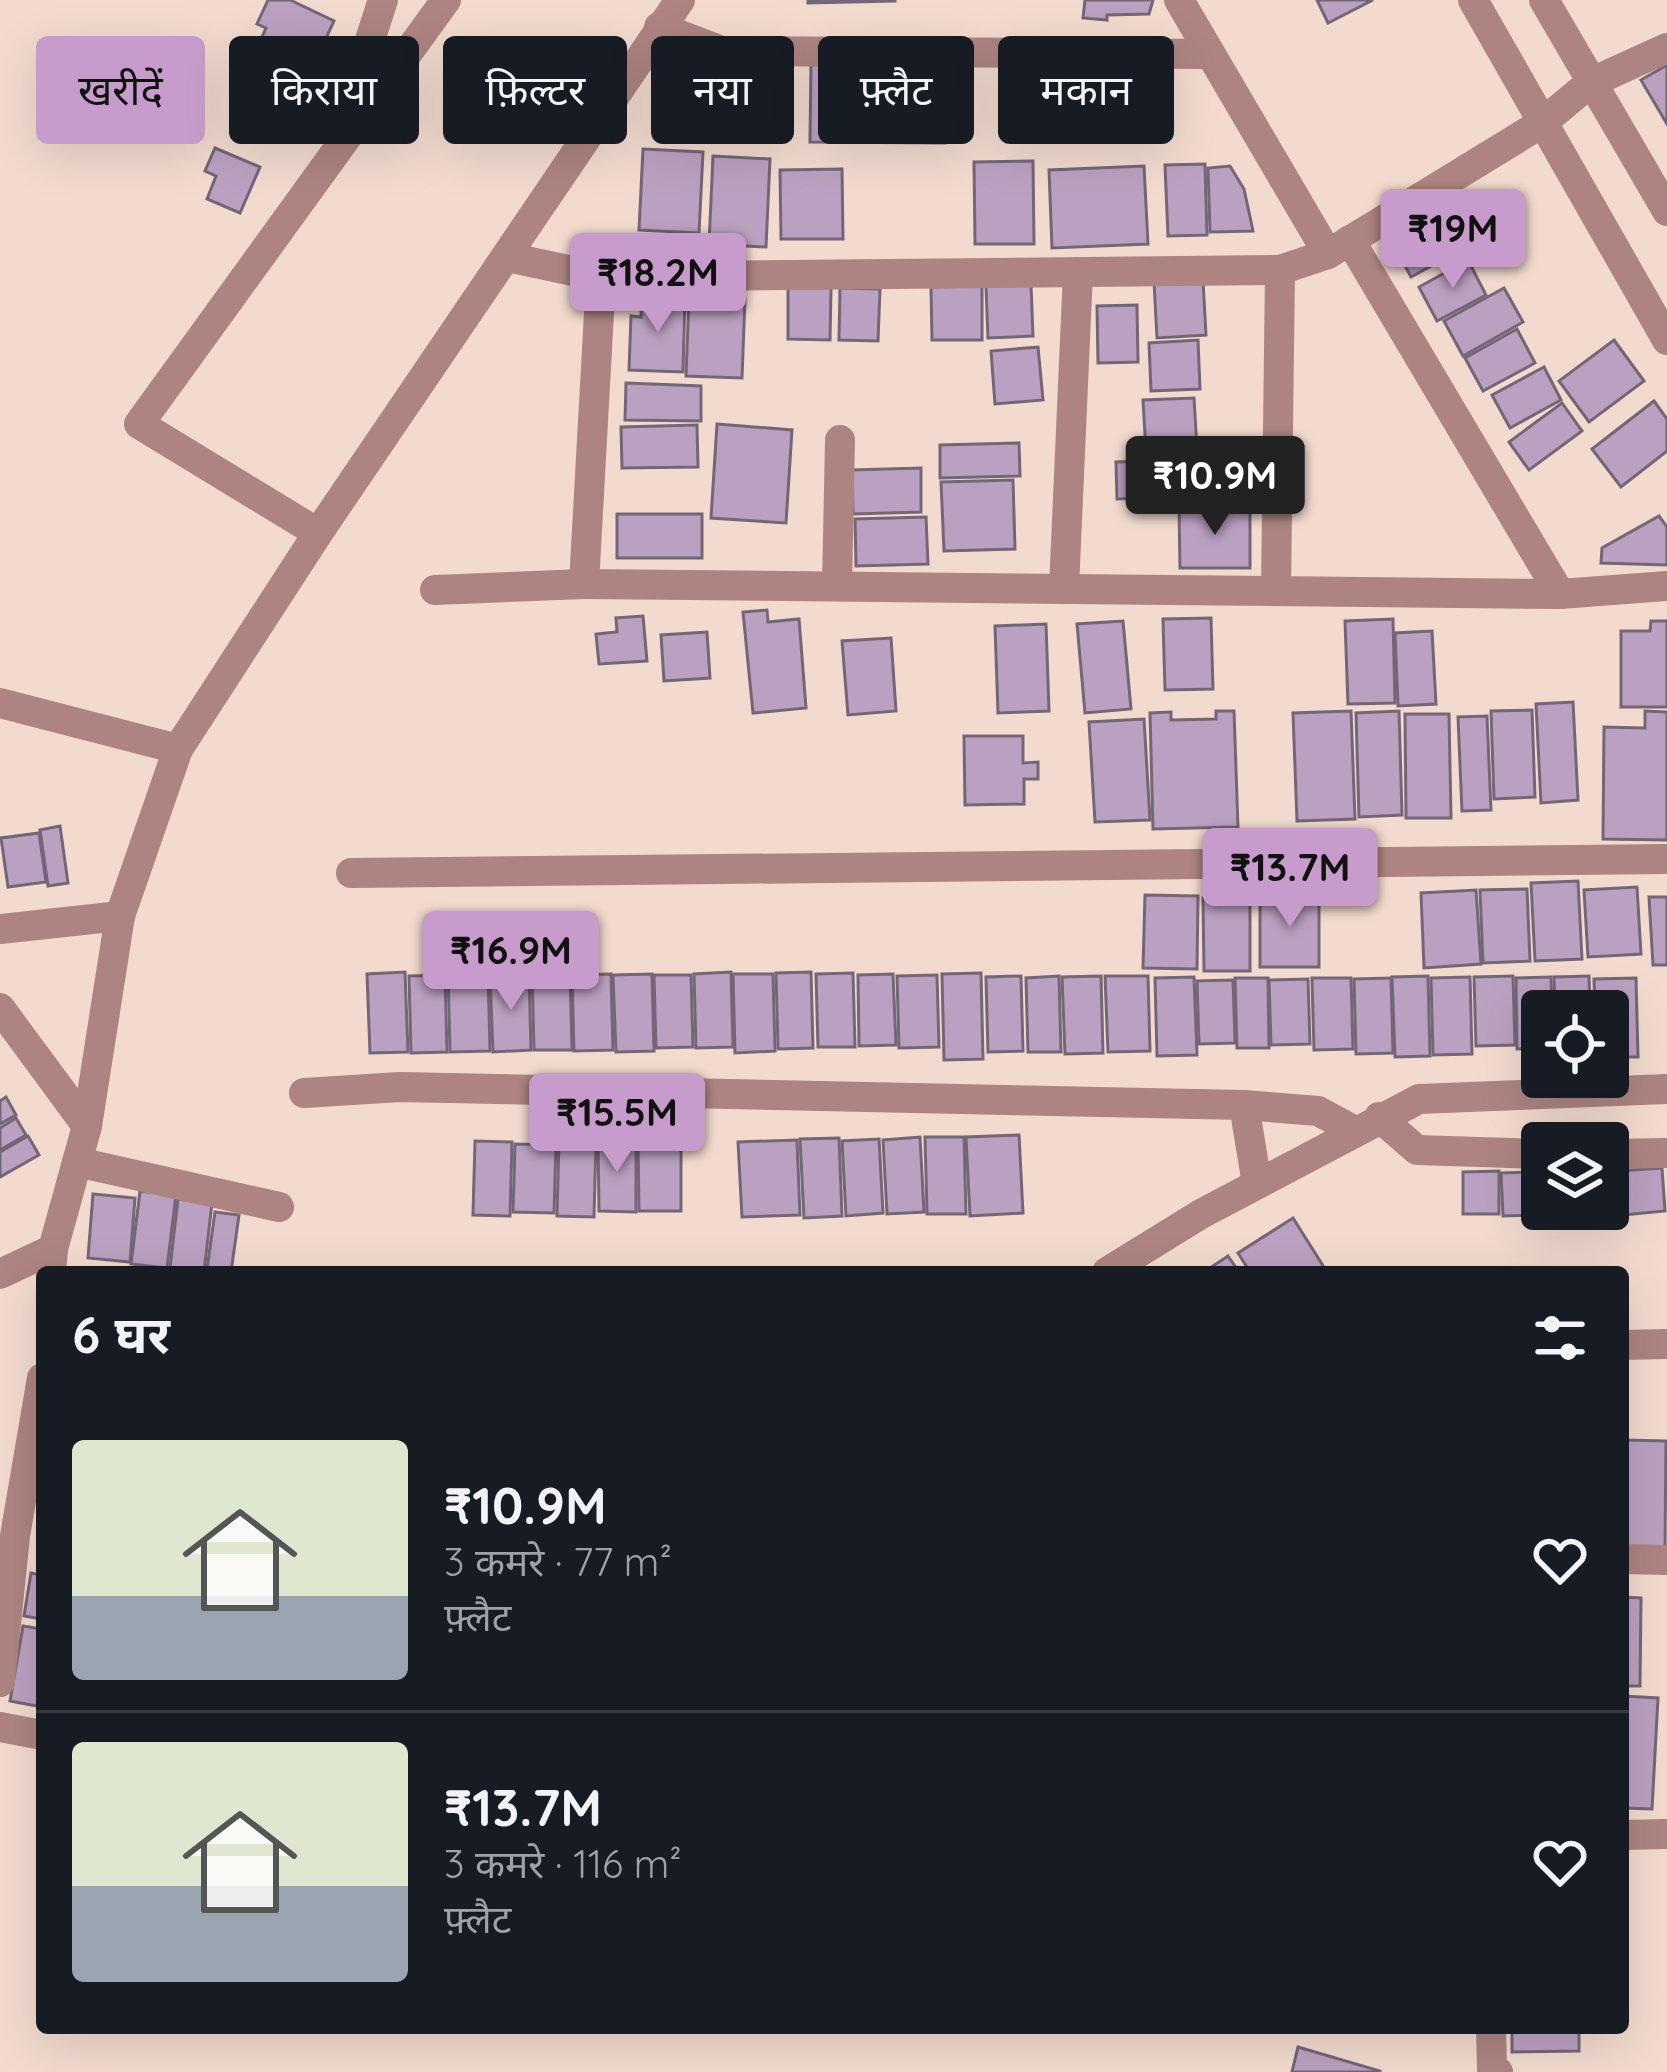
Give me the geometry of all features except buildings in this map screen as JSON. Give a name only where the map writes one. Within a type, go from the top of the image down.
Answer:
[{"type":"street","points":[[331,157],[383,0]]},
{"type":"street","points":[[318,533],[139,424],[446,0]]},
{"type":"street","points":[[0,1274],[52,1260],[87,1126],[120,916],[178,749],[318,533],[680,0]]},
{"type":"street","points":[[1179,0],[1209,54],[1561,594]]},
{"type":"street","points":[[1473,0],[1667,340]]},
{"type":"street","points":[[1544,0],[1667,211]]},
{"type":"street","points":[[659,27],[722,51],[1209,54]]},
{"type":"street","points":[[507,257],[601,277],[1280,270],[1339,247],[1542,123],[1591,83],[1667,48]]},
{"type":"street","points":[[1276,590],[1280,270]]},
{"type":"street","points":[[1064,588],[1078,272]]},
{"type":"street","points":[[584,584],[601,277]]},
{"type":"street","points":[[837,586],[840,440]]},
{"type":"street","points":[[435,590],[584,584],[1561,594],[1667,586]]},
{"type":"street","points":[[0,704],[178,749]]},
{"type":"street","points":[[351,873],[1667,860]]},
{"type":"street","points":[[0,929],[120,916]]},
{"type":"street","points":[[0,1008],[87,1126]]},
{"type":"street","points":[[304,1093],[400,1087],[1244,1105],[1318,1111],[1367,1124],[1417,1150],[1521,1153]]},
{"type":"street","points":[[1117,1266],[1257,1184],[1419,1099],[1667,1089]]},
{"type":"street","points":[[1244,1105],[1257,1184]]},
{"type":"street","points":[[1629,1154],[1667,1153]]},
{"type":"street","points":[[77,1162],[279,1207]]},
{"type":"street","points":[[1629,1345],[1667,1344]]},
{"type":"street","points":[[0,1682],[28,1538],[36,1447]]},
{"type":"street","points":[[1629,1559],[1667,1560]]},
{"type":"street","points":[[0,1727],[36,1734]]},
{"type":"street","points":[[1629,1834],[1667,1834]]},
{"type":"street","points":[[1491,2034],[1492,2070],[1498,2072]]}]
